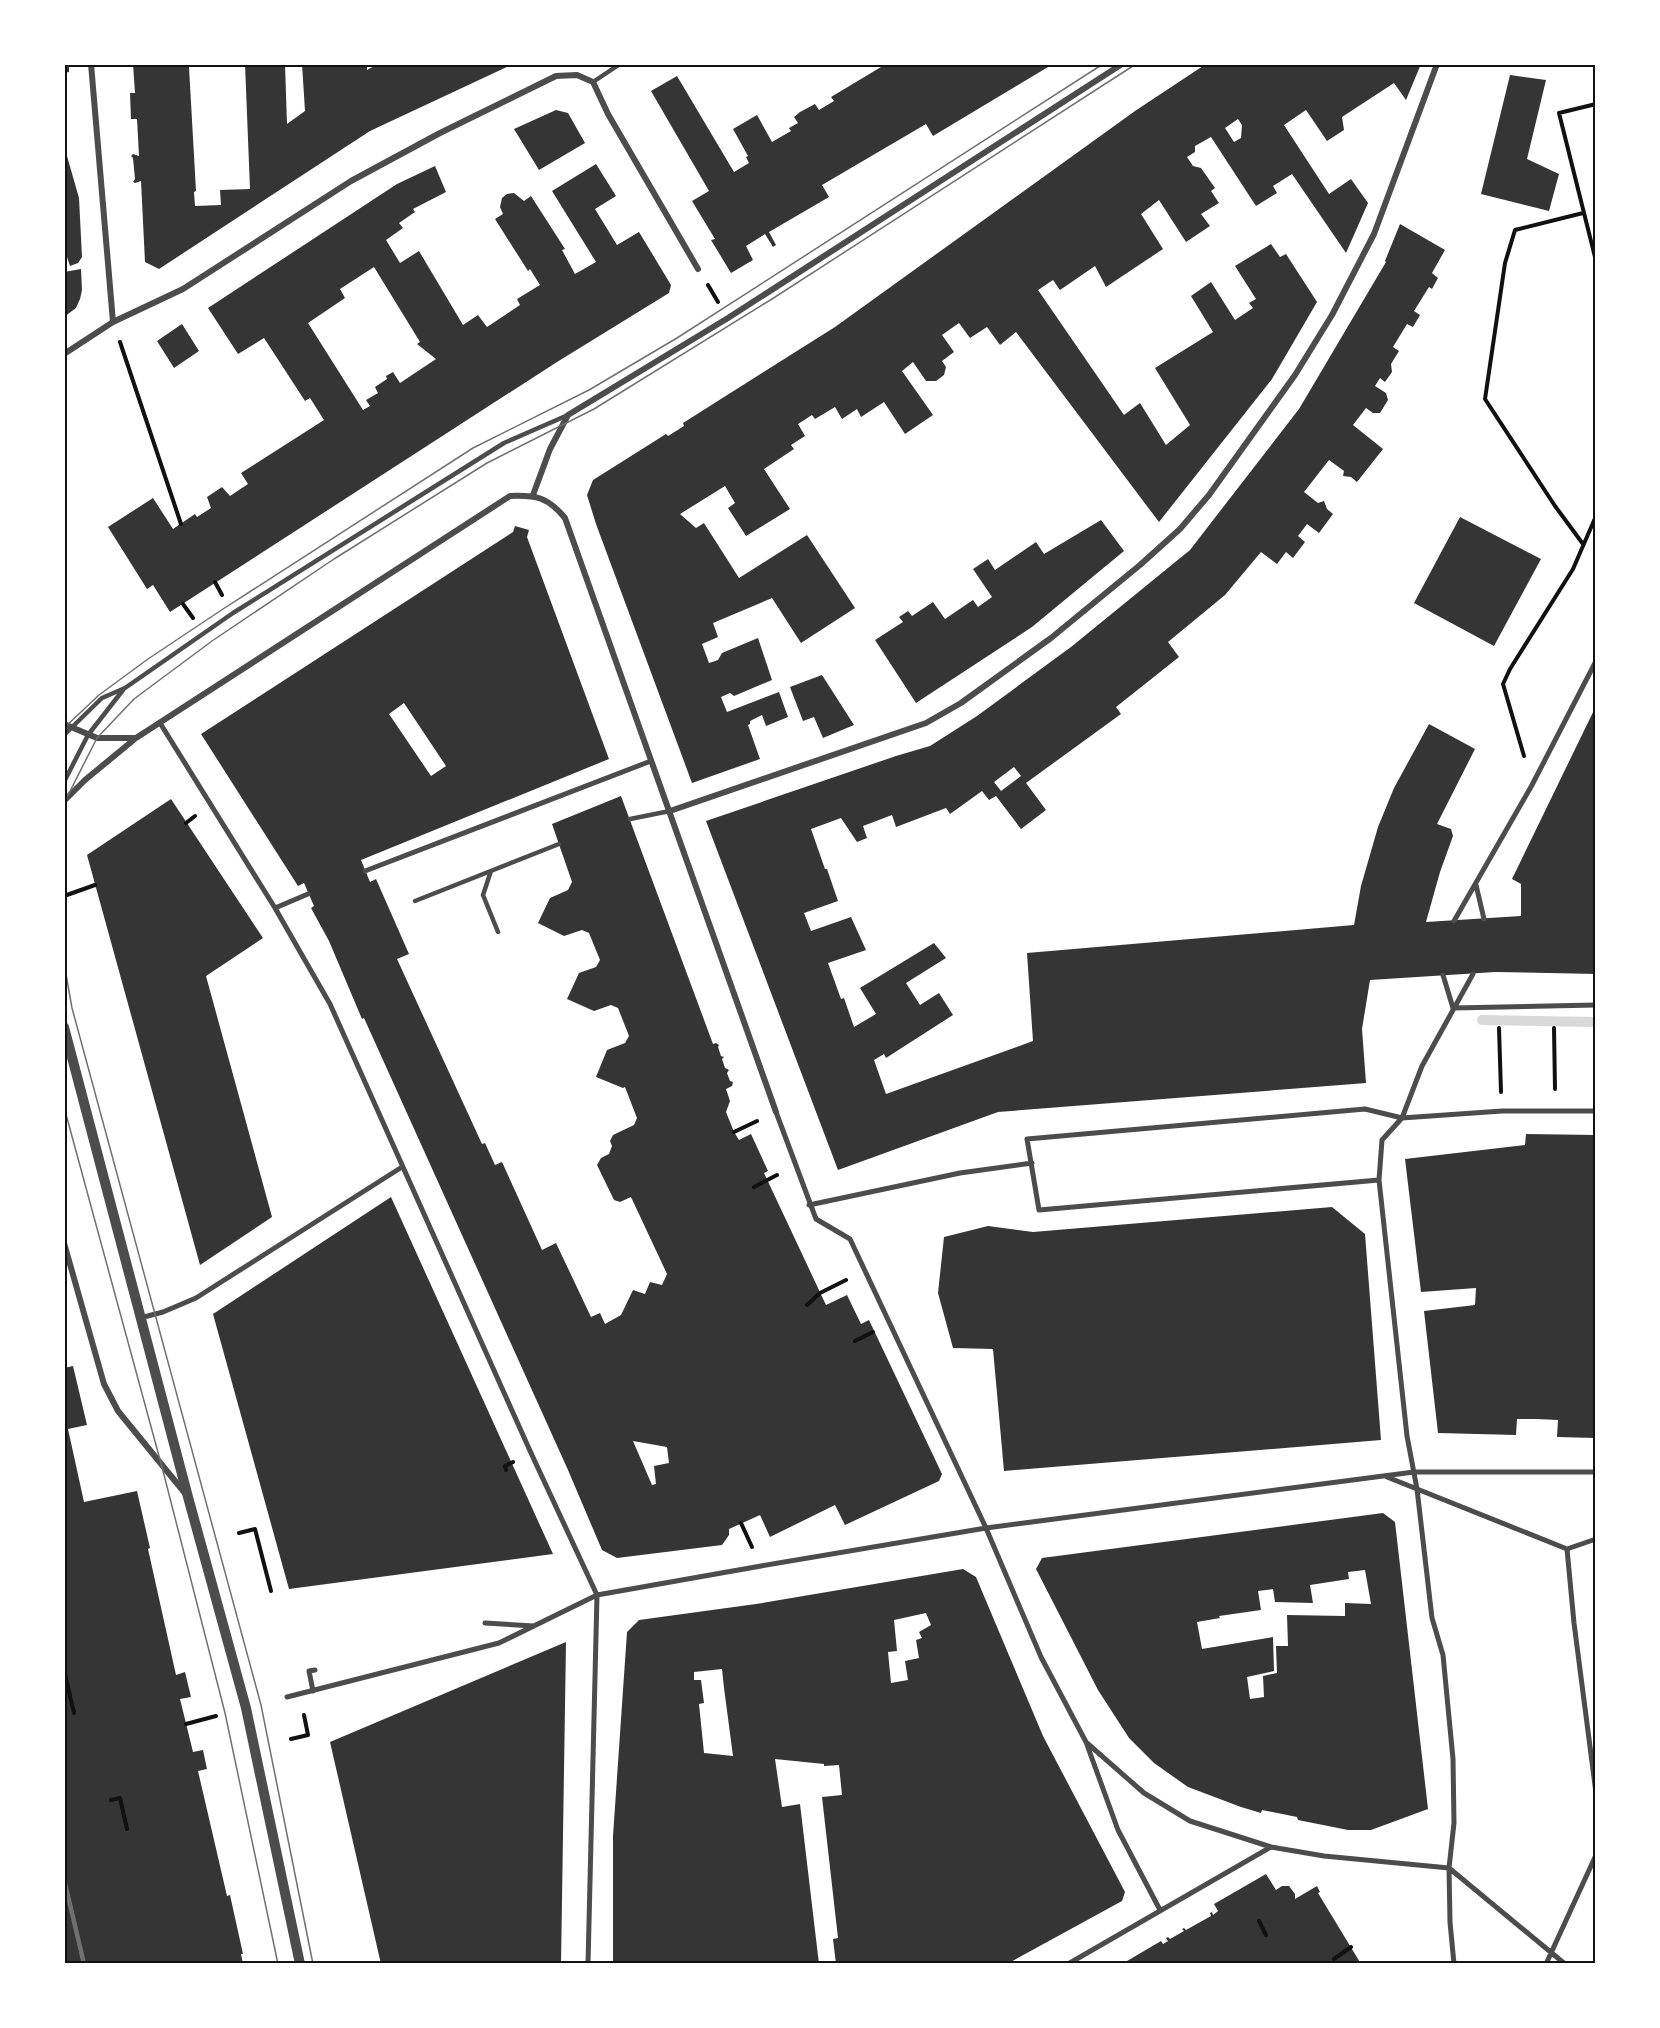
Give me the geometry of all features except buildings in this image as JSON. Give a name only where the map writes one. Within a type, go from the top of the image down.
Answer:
[{"type":"street","points":[[91,64],[113,322]]},
{"type":"street","points":[[533,495],[550,449],[568,415],[728,318],[1122,64]]},
{"type":"street","points":[[670,811],[926,723],[961,703],[1051,638],[1180,529],[1209,495],[1295,375],[1332,315],[1374,234],[1437,64]]},
{"type":"street","points":[[64,354],[113,322],[183,289],[351,181],[556,76],[576,75],[593,82],[608,114],[698,269]]},
{"type":"street","points":[[64,801],[85,780],[136,738],[510,496],[533,495],[557,508],[565,518],[809,1205],[816,1219],[850,1239],[986,1528],[1041,1658],[1086,1742],[1118,1830],[1160,1910]]},
{"type":"street","points":[[1454,921],[1532,785],[1596,661]]},
{"type":"street","points":[[160,723],[275,908],[330,1004],[597,1595],[588,1964]]},
{"type":"street","points":[[67,726],[88,735],[106,739],[136,738]]},
{"type":"street","points":[[365,871],[651,761]]},
{"type":"street","points":[[1476,885],[1484,919]]},
{"type":"street","points":[[275,908],[308,894]]},
{"type":"street","points":[[1454,1964],[1450,1922],[1449,1868],[1454,1823],[1453,1759],[1443,1655],[1432,1618],[1417,1489],[1407,1436],[1379,1180],[1382,1140],[1402,1118],[1422,1066],[1473,974]]},
{"type":"street","points":[[1443,975],[1453,1008]]},
{"type":"street","points":[[1453,1008],[1596,1005]]},
{"type":"street","points":[[64,1027],[246,1708],[300,1964]]},
{"type":"street","points":[[1379,1180],[1039,1210],[1027,1139],[1365,1109],[1402,1118],[1502,1111],[1596,1111]]},
{"type":"street","points":[[809,1205],[960,1173],[1032,1163]]},
{"type":"street","points":[[140,1318],[163,1312],[201,1295],[402,1167]]},
{"type":"street","points":[[64,1243],[104,1384],[117,1411],[135,1436],[188,1497]]},
{"type":"street","points":[[287,1697],[499,1643],[597,1595],[986,1528],[1414,1472],[1596,1472]]},
{"type":"street","points":[[1385,1476],[1567,1549],[1596,1539]]},
{"type":"street","points":[[1567,1549],[1596,1793]]},
{"type":"street","points":[[485,1623],[535,1626]]},
{"type":"street","points":[[313,1691],[309,1671],[315,1670]]},
{"type":"street","points":[[1086,1742],[1144,1793],[1190,1821],[1271,1847],[1324,1856],[1449,1868],[1565,1964]]},
{"type":"street","points":[[1068,1964],[1271,1847]]},
{"type":"street","points":[[1546,1964],[1596,1855]]},
{"type":"lane","points":[[593,82],[620,64]]},
{"type":"lane","points":[[64,735],[67,726],[102,698],[125,688],[233,613],[504,443],[568,415]]},
{"type":"lane","points":[[64,782],[88,735],[125,688]]},
{"type":"lane","points":[[630,819],[670,811]]},
{"type":"lane","points":[[415,901],[559,844]]},
{"type":"lane","points":[[491,871],[483,896],[498,932]]},
{"type":"path","points":[[1596,104],[1559,113],[1596,261]]},
{"type":"path","points":[[1583,213],[1515,230],[1505,263],[1485,399],[1555,506],[1583,544]]},
{"type":"path","points":[[698,269],[728,318]]},
{"type":"path","points":[[113,322],[181,524]]},
{"type":"path","points":[[1532,785],[1503,684],[1510,669],[1573,569],[1596,516]]},
{"type":"path","points":[[183,603],[193,618]]},
{"type":"path","points":[[64,896],[95,885]]},
{"type":"path","points":[[1554,1006],[1555,1111]]},
{"type":"path","points":[[1498,1007],[1502,1111]]},
{"type":"path","points":[[807,1305],[820,1293],[865,1271]]},
{"type":"path","points":[[239,1533],[255,1529],[272,1591]]},
{"type":"path","points":[[64,1670],[74,1713]]},
{"type":"path","points":[[291,1739],[308,1735],[299,1694]]},
{"type":"path","points":[[186,1724],[216,1716]]},
{"type":"path","points":[[111,1800],[120,1798],[127,1829]]},
{"type":"path","points":[[1259,1921],[1266,1935]]},
{"type":"path","points":[[1334,1959],[1352,1947]]},
{"type":"waterway","points":[[1482,1020],[1596,1022]]},
{"type":"tram line","points":[[64,728],[99,695],[148,659],[473,448],[589,390],[677,338],[1103,64]]},
{"type":"tram line","points":[[64,803],[97,738],[134,699],[212,641],[334,559],[487,463],[594,409],[772,299],[1136,64]]},
{"type":"tram line","points":[[64,963],[72,1008],[261,1705],[313,1964]]},
{"type":"tram line","points":[[64,1107],[162,1467],[225,1713],[278,1964]]},
{"type":"railway","points":[[64,1879],[84,1964]]}]
